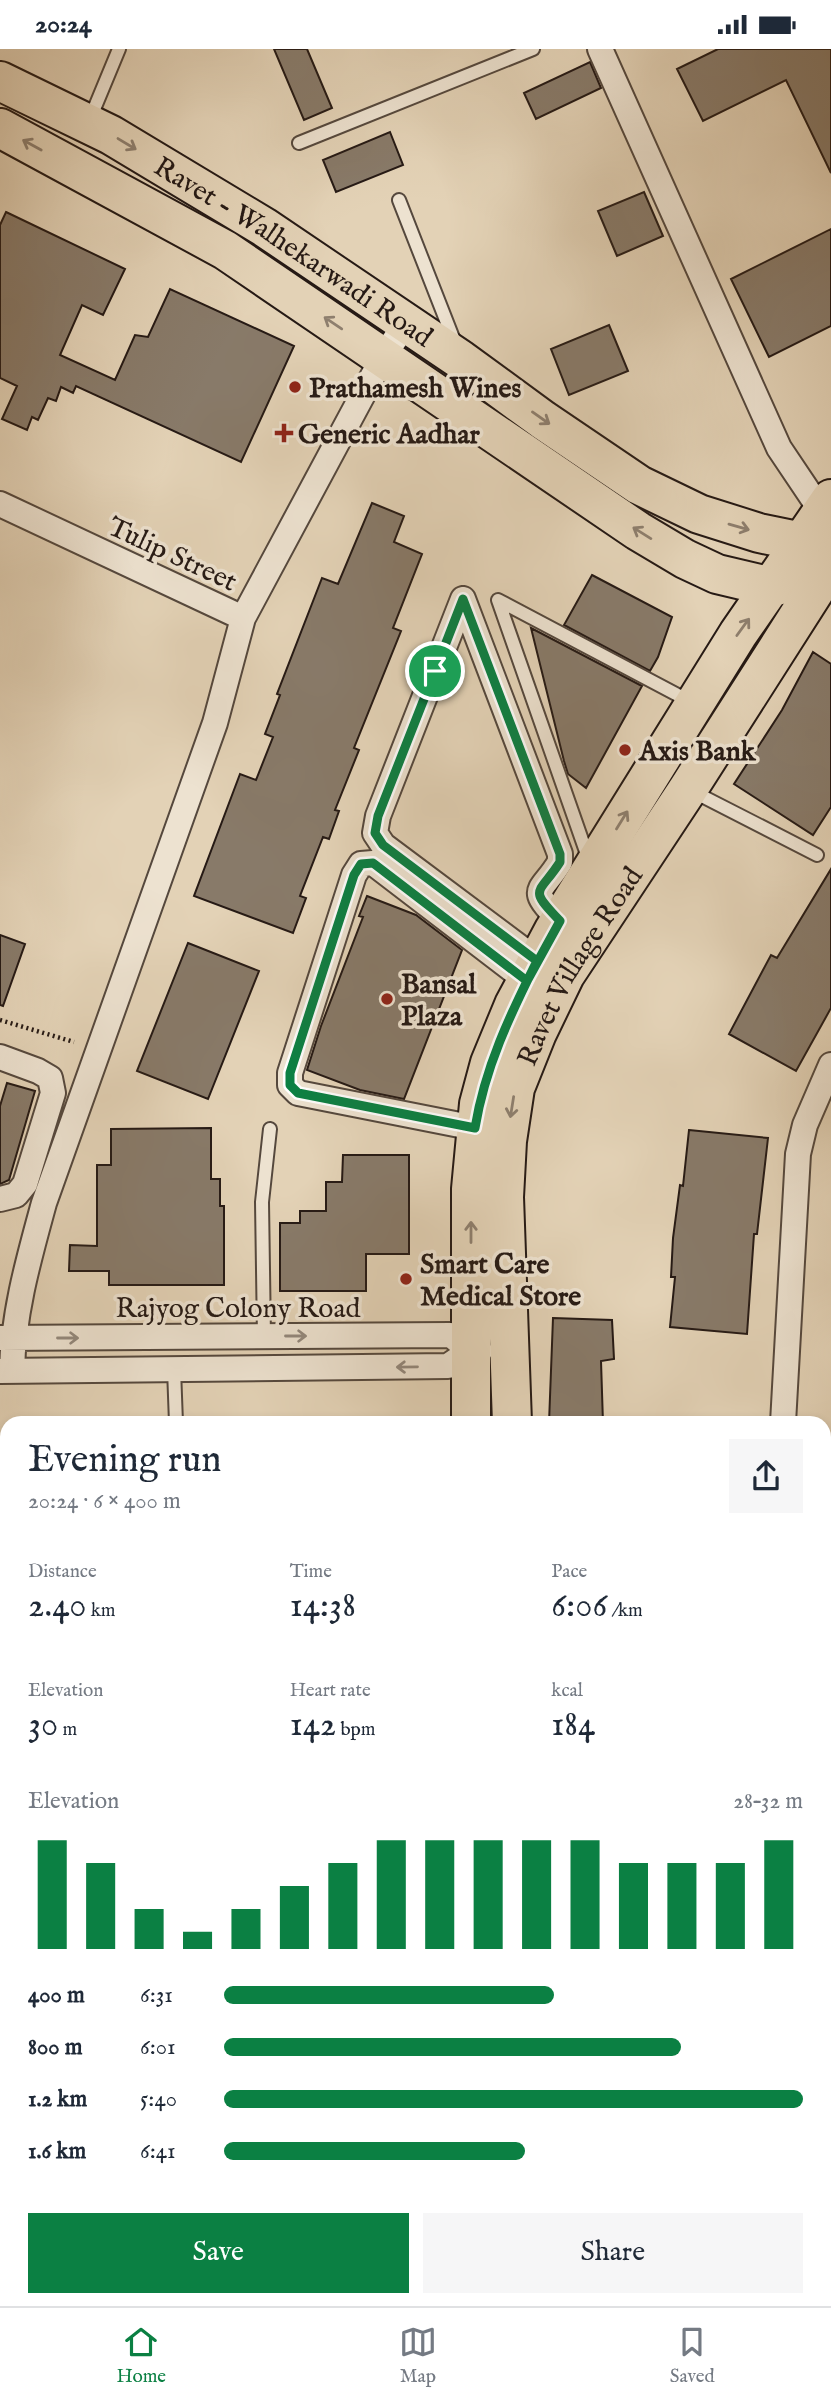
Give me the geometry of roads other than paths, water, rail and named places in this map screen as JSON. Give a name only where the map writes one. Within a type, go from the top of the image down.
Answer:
[{"type":"main road","name":"Ravet - Walhekarwadi Road","points":[[0,81],[88,123],[254,221],[461,360],[639,485],[699,514],[759,533],[826,540]]},
{"type":"main road","name":"Ravet - Walhekarwadi Road","points":[[0,128],[225,250],[638,531],[685,559],[717,574],[772,587]]},
{"type":"main road","points":[[772,587],[826,540]]},
{"type":"main road","name":"Ravet Village Road","points":[[512,1416],[504,1197],[507,1141],[515,1089],[537,1033],[565,975],[688,789],[826,540]]},
{"type":"main road","name":"Ravet Village Road","points":[[471,1416],[471,1189],[475,1128],[490,1063],[514,1005],[560,921],[738,634],[772,587]]},
{"type":"street","points":[[600,49],[773,436],[826,540]]},
{"type":"street","name":"Tulip Street","points":[[0,504],[243,618],[383,357],[406,323]]},
{"type":"street","points":[[532,971],[383,845],[375,833],[378,816],[463,599],[560,854],[560,862],[540,886],[538,893],[540,900],[560,921]]},
{"type":"street","points":[[6,1371],[6,1338],[44,1203],[215,723],[243,618]]},
{"type":"street","points":[[475,1128],[298,1093],[290,1085],[290,1073],[354,875],[361,864],[373,863],[532,971]]},
{"type":"street","points":[[0,1058],[50,1078],[53,1093],[24,1184],[16,1195],[0,1199]]},
{"type":"street","points":[[783,1416],[799,1154],[805,1125],[831,1065]]},
{"type":"street","name":"Rajyog Colony Road","points":[[6,1338],[451,1335],[470,1350]]},
{"type":"street","name":"Rajyog Colony Road","points":[[6,1371],[448,1366],[470,1350],[508,1350]]},
{"type":"lane","points":[[88,123],[119,49]]},
{"type":"lane","points":[[299,143],[533,49]]},
{"type":"lane","points":[[399,201],[461,360]]},
{"type":"lane","points":[[592,867],[498,600],[694,704]]},
{"type":"lane","points":[[688,789],[817,855]]},
{"type":"lane","points":[[264,1337],[262,1202],[270,1129]]},
{"type":"lane","points":[[174,1369],[176,1416]]},
{"type":"place","name":"Prathamesh Wines","points":[[295,387]]},
{"type":"place","name":"Generic Aadhar","points":[[284,433]]},
{"type":"place","name":"Axis Bank","points":[[625,750]]},
{"type":"place","name":"Bansal Plaza","points":[[387,999]]},
{"type":"place","name":"Smart Care Medical Store","points":[[406,1279]]}]
